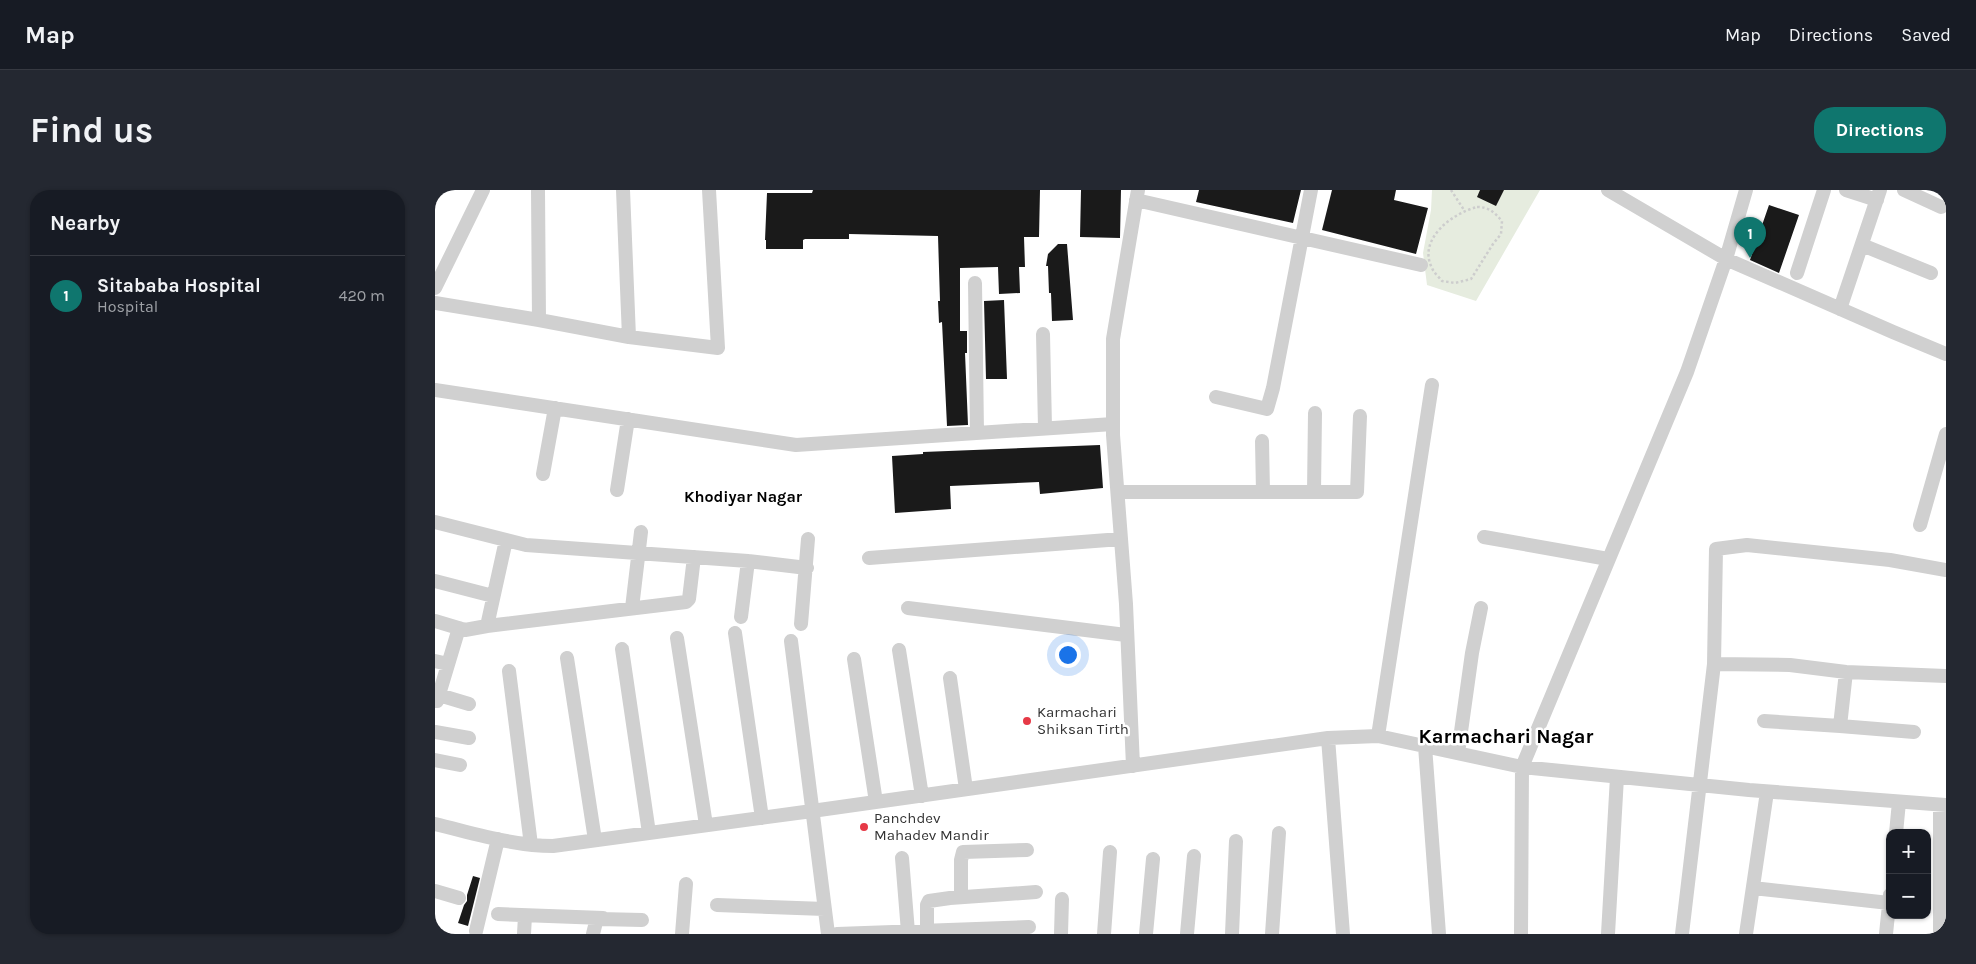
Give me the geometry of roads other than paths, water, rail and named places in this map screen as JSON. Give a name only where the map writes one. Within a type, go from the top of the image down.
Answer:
[{"type":"street","points":[[435,288],[483,190]]},
{"type":"street","points":[[538,190],[539,320]]},
{"type":"street","points":[[623,190],[629,337]]},
{"type":"street","points":[[435,303],[629,337],[718,348],[709,190]]},
{"type":"street","points":[[1215,397],[1267,409],[1273,388],[1311,190]]},
{"type":"street","points":[[1608,190],[1726,259],[1946,354]]},
{"type":"street","points":[[1519,934],[1522,767],[1687,372],[1726,259],[1746,190]]},
{"type":"street","points":[[1797,273],[1824,190]]},
{"type":"street","points":[[1840,309],[1879,195],[1846,190]]},
{"type":"street","points":[[1904,190],[1941,207]]},
{"type":"street","points":[[1133,766],[1126,604],[1113,424],[1113,339],[1137,195],[1301,237],[1421,265]]},
{"type":"street","points":[[1862,245],[1931,273]]},
{"type":"street","points":[[975,283],[977,433]]},
{"type":"street","points":[[1043,334],[1045,428]]},
{"type":"street","points":[[1378,736],[1432,385]]},
{"type":"street","points":[[435,390],[796,445],[1113,424]]},
{"type":"street","points":[[543,474],[555,408]]},
{"type":"street","points":[[1314,492],[1315,413]]},
{"type":"street","points":[[1118,492],[1357,492],[1360,416]]},
{"type":"street","points":[[617,490],[627,419]]},
{"type":"street","points":[[1921,525],[1946,434]]},
{"type":"street","points":[[1262,440],[1263,492]]},
{"type":"street","points":[[435,522],[526,545],[748,561],[807,568]]},
{"type":"street","points":[[632,608],[641,532]]},
{"type":"street","points":[[1484,537],[1608,559]]},
{"type":"street","points":[[801,624],[808,539]]},
{"type":"street","points":[[869,558],[1121,539]]},
{"type":"street","points":[[487,626],[506,540]]},
{"type":"street","points":[[1682,934],[1714,664],[1716,549],[1747,545],[1890,560],[1946,570]]},
{"type":"street","points":[[435,621],[465,630],[686,602],[689,594],[694,557]]},
{"type":"street","points":[[741,617],[748,561]]},
{"type":"street","points":[[435,581],[493,596]]},
{"type":"street","points":[[908,608],[1126,635]]},
{"type":"street","points":[[1458,754],[1471,653],[1481,608]]},
{"type":"street","points":[[459,628],[441,662],[437,698],[469,704]]},
{"type":"street","points":[[735,633],[762,818]]},
{"type":"street","points":[[677,638],[706,825]]},
{"type":"street","points":[[791,641],[828,934]]},
{"type":"street","points":[[622,649],[649,833]]},
{"type":"street","points":[[899,650],[922,796]]},
{"type":"street","points":[[567,658],[595,840]]},
{"type":"street","points":[[854,659],[875,802]]},
{"type":"street","points":[[1714,664],[1790,665],[1846,672],[1946,676]]},
{"type":"street","points":[[509,671],[531,845]]},
{"type":"street","points":[[1839,726],[1846,672]]},
{"type":"street","points":[[950,678],[966,790]]},
{"type":"street","points":[[1764,720],[1914,732]]},
{"type":"street","points":[[435,732],[469,738]]},
{"type":"street","points":[[435,824],[498,839],[531,845],[553,846],[812,812],[1328,738],[1378,736],[1522,767],[1767,792],[1943,805],[1940,934]]},
{"type":"street","points":[[1328,738],[1343,934]]},
{"type":"street","points":[[1425,746],[1439,934]]},
{"type":"street","points":[[435,760],[459,765]]},
{"type":"street","points":[[1608,934],[1617,777]]},
{"type":"street","points":[[1746,934],[1767,792]]},
{"type":"street","points":[[1896,829],[1899,802]]},
{"type":"street","points":[[1273,934],[1279,833]]},
{"type":"street","points":[[476,931],[498,839]]},
{"type":"street","points":[[1232,934],[1236,840]]},
{"type":"street","points":[[961,897],[961,860],[963,852],[1027,850]]},
{"type":"street","points":[[1104,934],[1110,852]]},
{"type":"street","points":[[1187,934],[1194,856]]},
{"type":"street","points":[[902,858],[908,932]]},
{"type":"street","points":[[1146,934],[1153,859]]},
{"type":"street","points":[[682,934],[686,884]]},
{"type":"street","points":[[1753,888],[1886,899]]},
{"type":"street","points":[[435,891],[459,898]]},
{"type":"street","points":[[927,933],[927,904],[929,901],[1037,892]]},
{"type":"street","points":[[1061,934],[1062,899]]},
{"type":"street","points":[[717,904],[825,909]]},
{"type":"street","points":[[498,914],[642,920]]},
{"type":"street","points":[[524,934],[525,916]]},
{"type":"street","points":[[593,934],[596,922],[603,918]]},
{"type":"street","points":[[1886,934],[1887,919]]},
{"type":"street","points":[[837,934],[927,933],[1029,927]]},
{"type":"place","name":"Sitababa Hospital","points":[[1750,258]]},
{"type":"place","name":"Karmachari Shiksan Tirth","points":[[1027,721]]},
{"type":"place","name":"Panchdev Mahadev Mandir","points":[[864,827]]},
{"type":"district","name":"Khodiyar Nagar","points":[[743,496]]},
{"type":"district","name":"Karmachari Nagar","points":[[1506,736]]}]
